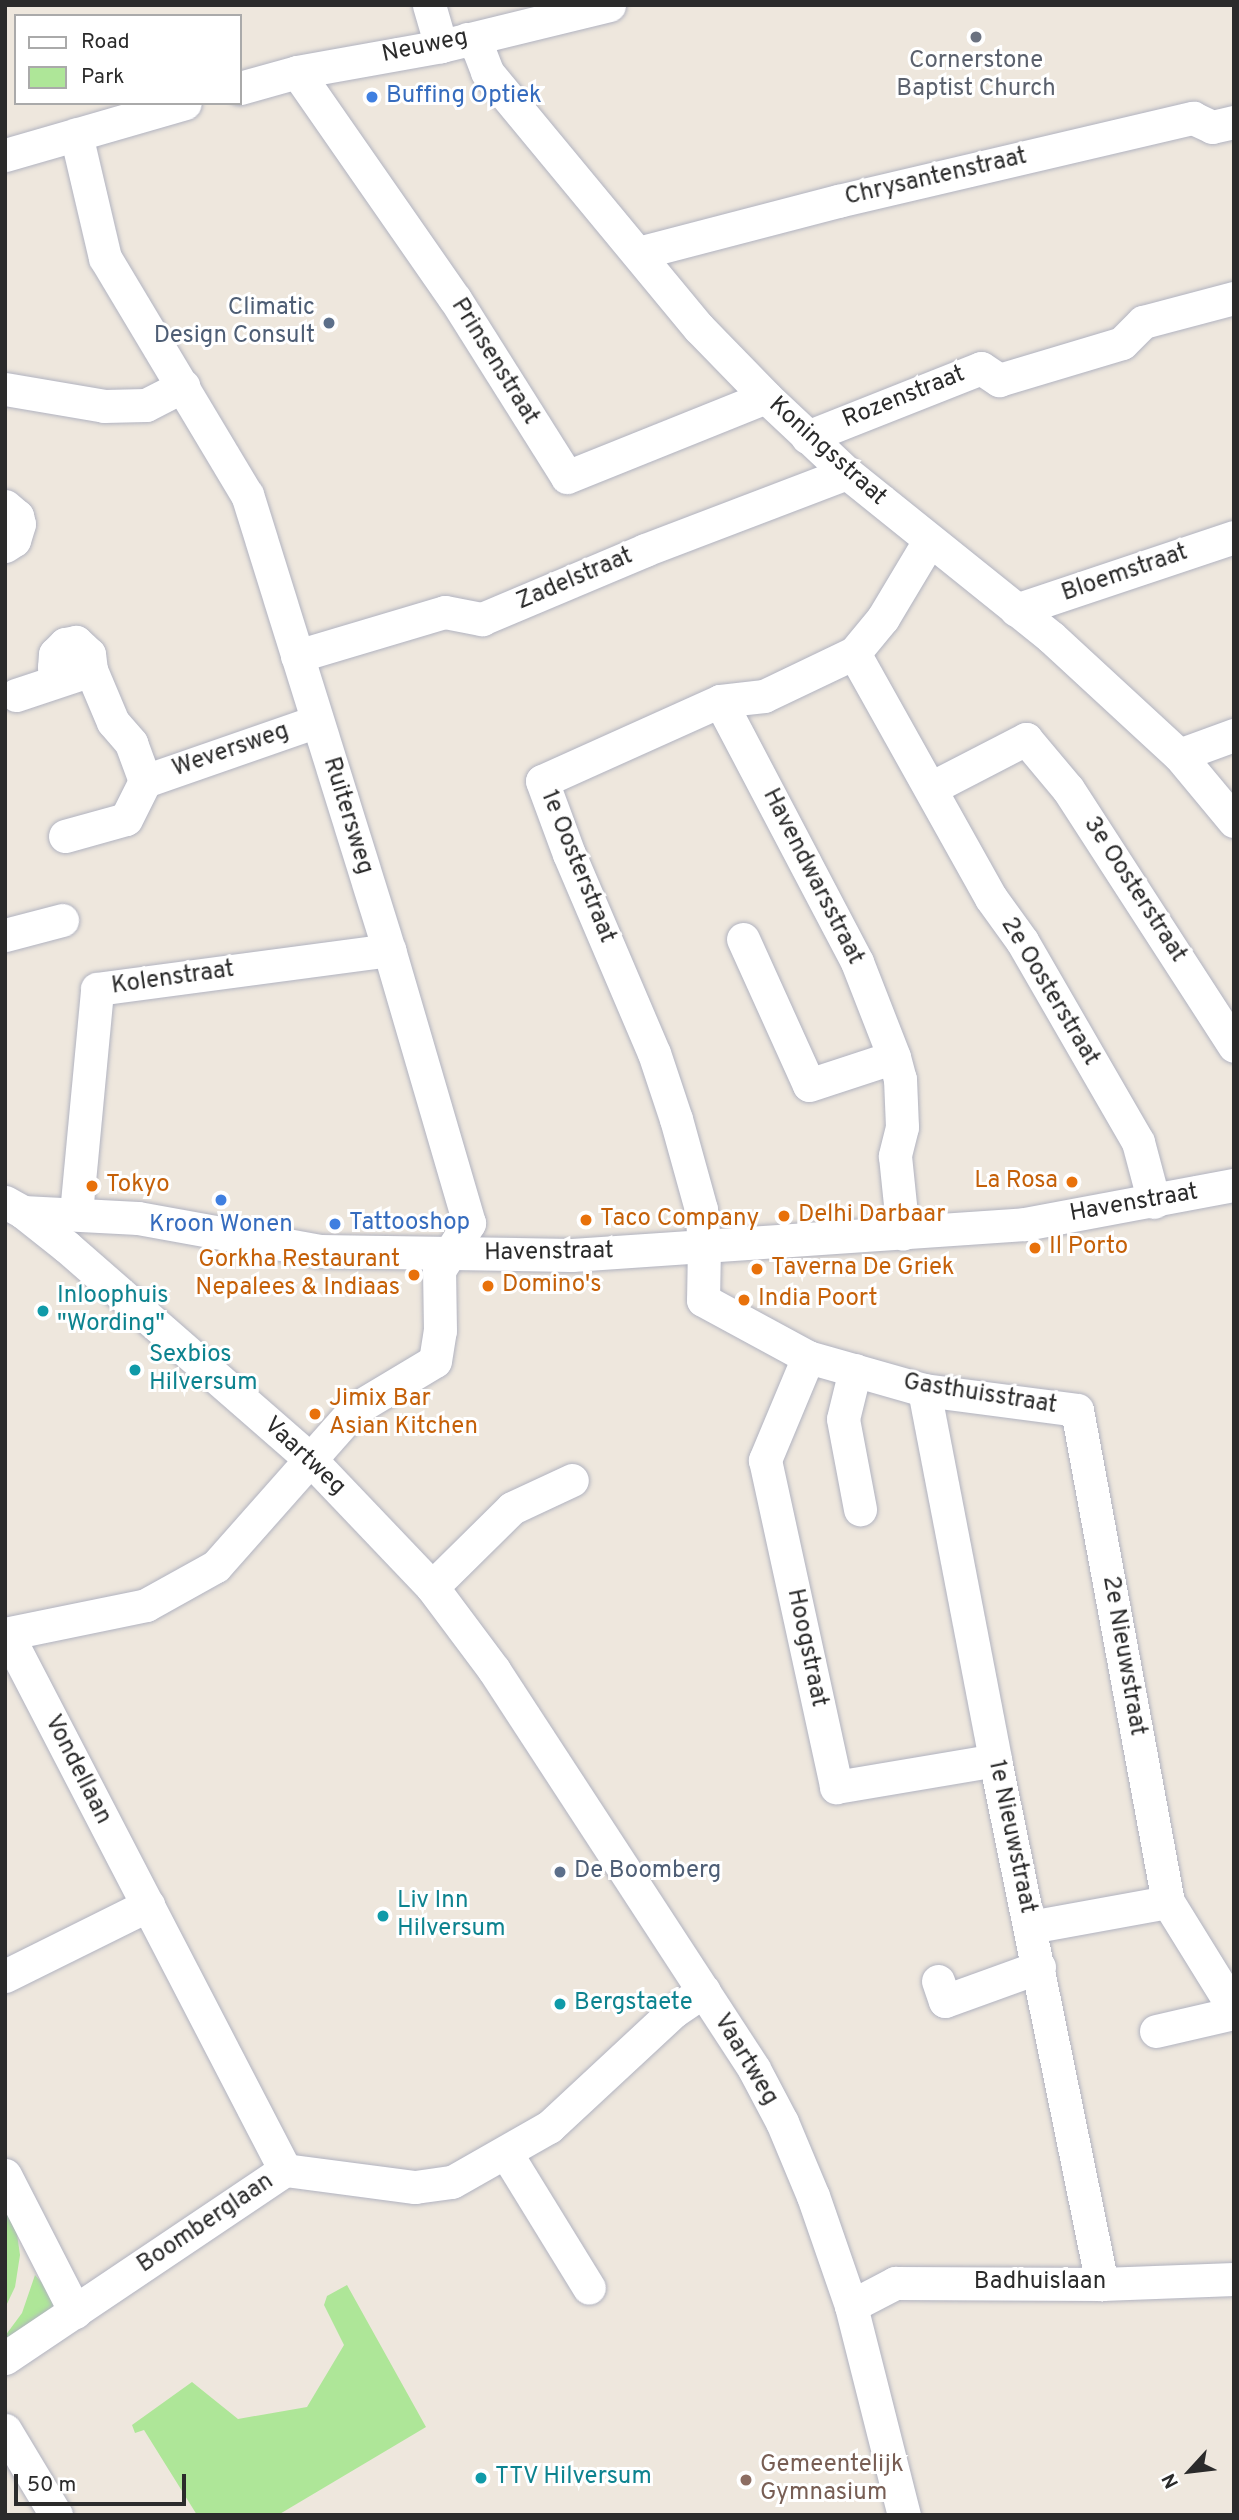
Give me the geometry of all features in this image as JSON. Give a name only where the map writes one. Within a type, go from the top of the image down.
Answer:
[{"type":"street","name":"Koningsstraat","points":[[429,5],[454,42],[478,48],[487,72],[699,328],[766,397],[847,473],[1051,637],[1179,755],[1234,821]]},
{"type":"street","name":"Neuweg","points":[[242,87],[297,72],[454,42],[610,5]]},
{"type":"street","name":"Prinsenstraat","points":[[297,72],[455,299],[567,477],[766,397]]},
{"type":"street","points":[[5,155],[178,105]]},
{"type":"street","name":"Chrysantenstraat","points":[[638,253],[838,201],[1193,118],[1212,127],[1234,122]]},
{"type":"street","name":"Ruitersweg","points":[[76,134],[105,258],[247,495],[388,950],[469,1223],[446,1260]]},
{"type":"street","name":"Rozenstraat","points":[[807,437],[981,368],[999,380],[1122,343],[1143,322],[1234,298]]},
{"type":"street","points":[[5,389],[104,406],[146,405],[183,386]]},
{"type":"street","name":"Zadelstraat","points":[[297,656],[445,612],[482,619],[645,550],[847,473]]},
{"type":"street","points":[[5,506],[17,516],[19,524],[13,540],[5,546]]},
{"type":"street","name":"Bloemstraat","points":[[1016,610],[1234,537]]},
{"type":"street","name":"1e Oosterstraat","points":[[704,1245],[701,1209],[677,1119],[654,1054],[569,854],[541,780],[720,701],[765,696],[854,653],[883,618],[929,541]]},
{"type":"street","name":"2e Oosterstraat","points":[[854,653],[991,898],[1021,941],[1138,1142],[1154,1202]]},
{"type":"street","name":"Weversweg","points":[[16,695],[78,673],[131,743],[145,781]]},
{"type":"street","name":"Havendwarsstraat","points":[[720,701],[857,962],[894,1057],[900,1079],[902,1115],[895,1156],[903,1234]]},
{"type":"street","name":"Weversweg","points":[[65,835],[126,819],[145,781],[317,721]]},
{"type":"street","points":[[1179,755],[1234,735]]},
{"type":"street","name":"3e Oosterstraat","points":[[931,788],[1026,739],[1068,789],[1152,914],[1234,1046]]},
{"type":"street","points":[[5,935],[62,920]]},
{"type":"street","points":[[743,939],[809,1085],[894,1057]]},
{"type":"street","name":"Kolenstraat","points":[[77,1208],[97,989],[388,950]]},
{"type":"street","name":"Havenstraat","points":[[14,1207],[77,1208],[114,1217],[189,1226],[320,1251],[446,1260],[572,1255],[1025,1224],[1234,1185]]},
{"type":"street","name":"Vaartweg","points":[[14,1207],[79,1258],[311,1460],[432,1587],[494,1670],[754,2069],[782,2122],[813,2196],[851,2306],[904,2515]]},
{"type":"street","points":[[79,1258],[114,1217]]},
{"type":"street","name":"Gasthuisstraat","points":[[704,1245],[703,1300],[808,1357],[924,1390],[1077,1410]]},
{"type":"street","points":[[6,1634],[146,1605],[216,1566],[355,1409],[435,1361],[446,1260]]},
{"type":"street","name":"Hoogstraat","points":[[808,1357],[765,1460],[836,1787],[995,1760]]},
{"type":"street","points":[[855,1370],[843,1419],[860,1510]]},
{"type":"street","name":"1e Nieuwstraat","points":[[924,1390],[995,1760],[1102,2284]]},
{"type":"street","name":"2e Nieuwstraat","points":[[1077,1410],[1168,1902]]},
{"type":"street","points":[[432,1587],[512,1508],[572,1480]]},
{"type":"street","name":"Vondellaan","points":[[6,1634],[285,2170]]},
{"type":"street","points":[[1030,1927],[1168,1902],[1234,2011],[1156,2031]]},
{"type":"street","points":[[5,1976],[148,1905]]},
{"type":"street","points":[[937,1981],[945,2001],[1039,1967]]},
{"type":"street","name":"Boomberglaan","points":[[5,2358],[285,2170],[415,2187],[452,2182],[549,2127],[674,2011],[704,1991]]},
{"type":"street","points":[[506,2153],[589,2288]]},
{"type":"street","points":[[5,2175],[75,2312]]},
{"type":"street","name":"Badhuislaan","points":[[851,2306],[895,2283],[1102,2284],[1234,2279]]},
{"type":"street","points":[[5,2430],[57,2515]]},
{"type":"green space","points":[[5,2203],[17,2234],[20,2255],[15,2287],[5,2308]]},
{"type":"green space","points":[[35,2275],[64,2307],[10,2342],[5,2336],[22,2313]]},
{"type":"green space","points":[[347,2285],[426,2427],[278,2515],[197,2515],[144,2430],[135,2433],[132,2425],[192,2382],[238,2419],[307,2407],[344,2345],[324,2305],[327,2296]]},
{"type":"place","name":"Cornerstone Baptist Church","points":[[976,37]]},
{"type":"place","name":"Buffing Optiek","points":[[372,97]]},
{"type":"place","name":"Climatic Design Consult","points":[[329,323]]},
{"type":"place","name":"La Rosa","points":[[1072,1182]]},
{"type":"place","name":"Tokyo","points":[[92,1186]]},
{"type":"place","name":"Kroon Wonen","points":[[221,1200]]},
{"type":"place","name":"Delhi Darbaar","points":[[784,1216]]},
{"type":"place","name":"Taco Company","points":[[586,1220]]},
{"type":"place","name":"Tattooshop","points":[[335,1224]]},
{"type":"place","name":"Il Porto","points":[[1035,1248]]},
{"type":"place","name":"Taverna De Griek","points":[[757,1269]]},
{"type":"place","name":"Gorkha Restaurant Nepalees & Indiaas","points":[[414,1275]]},
{"type":"place","name":"Domino's","points":[[488,1286]]},
{"type":"place","name":"India Poort","points":[[744,1300]]},
{"type":"place","name":"Inloophuis \"Wording\"","points":[[43,1311]]},
{"type":"place","name":"Sexbios Hilversum","points":[[135,1370]]},
{"type":"place","name":"Jimix Bar Asian Kitchen","points":[[315,1414]]},
{"type":"place","name":"De Boomberg","points":[[560,1872]]},
{"type":"place","name":"Liv Inn Hilversum","points":[[383,1916]]},
{"type":"place","name":"Bergstaete","points":[[560,2004]]},
{"type":"place","name":"TTV Hilversum","points":[[481,2478]]},
{"type":"place","name":"Gemeentelijk Gymnasium","points":[[746,2480]]}]
